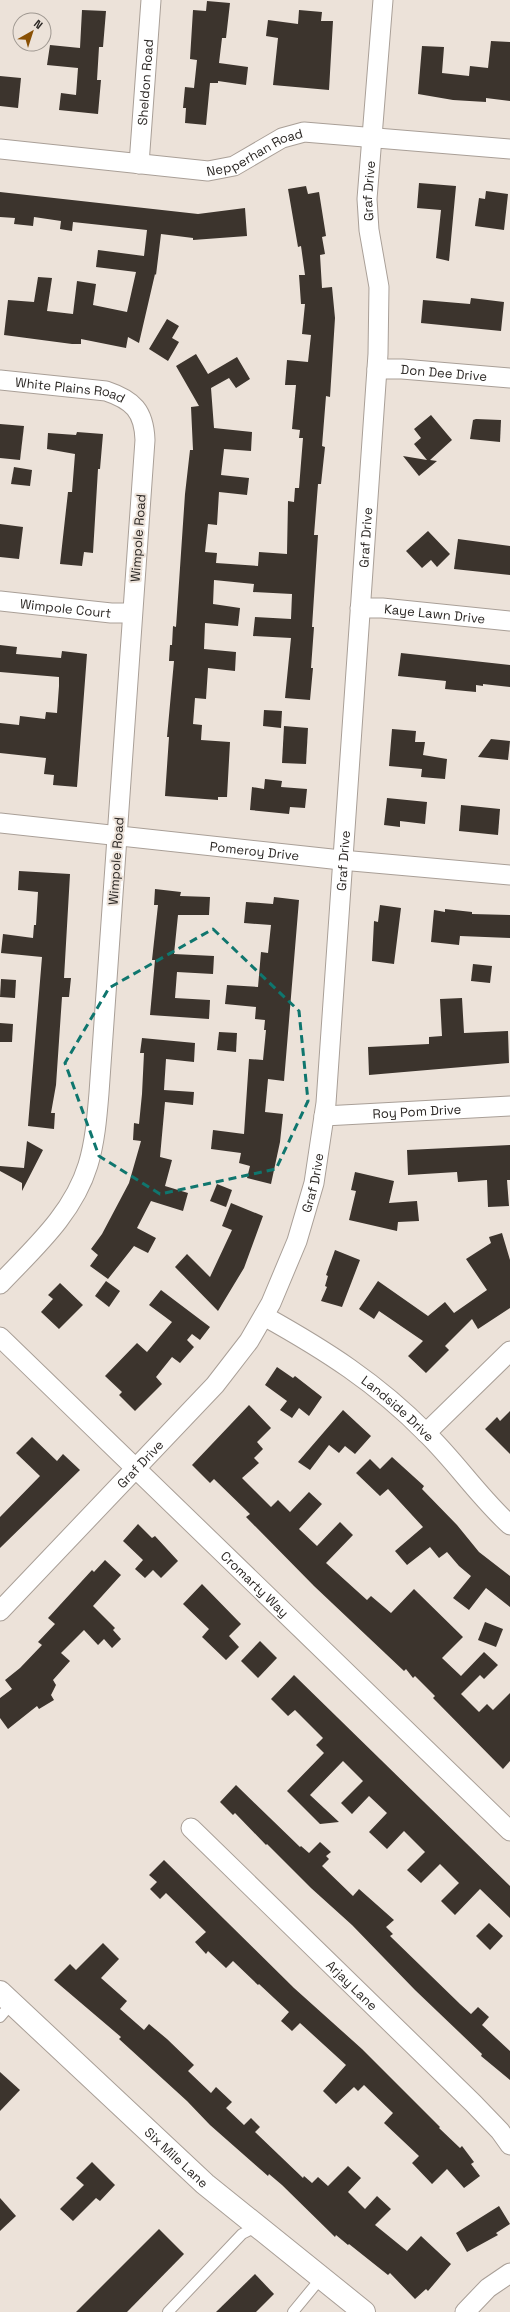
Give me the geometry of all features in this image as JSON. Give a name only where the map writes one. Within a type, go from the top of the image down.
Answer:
[{"type":"street","name":"Sheldon Road","points":[[139,164],[151,0]]},
{"type":"street","name":"Graf Drive","points":[[0,1611],[215,1385],[249,1341],[264,1316],[298,1241],[307,1213],[314,1183],[324,1116],[377,369],[379,287],[369,230],[367,199],[383,0]]},
{"type":"street","name":"Nepperhan Road","points":[[0,149],[208,171],[234,166],[278,140],[294,134],[320,132],[510,149]]},
{"type":"street","name":"Don Dee Drive","points":[[377,369],[402,369],[510,378]]},
{"type":"street","name":"White Plains Road","points":[[0,380],[106,391],[121,396],[136,408]]},
{"type":"street","name":"Wimpole Road","points":[[0,1284],[52,1229],[73,1199],[88,1166],[93,1145],[99,1093],[145,440],[144,427],[136,408]]},
{"type":"street","name":"Wimpole Court","points":[[0,601],[110,613],[132,613]]},
{"type":"street","name":"Kaye Lawn Drive","points":[[360,608],[382,608],[510,621]]},
{"type":"street","name":"Pomeroy Drive","points":[[0,824],[341,860],[510,876]]},
{"type":"street","name":"Roy Pom Drive","points":[[324,1116],[510,1106]]},
{"type":"street","name":"Landside Drive","points":[[264,1316],[324,1350],[358,1372],[426,1433],[463,1476],[510,1525]]},
{"type":"street","name":"Cromarty Way","points":[[0,1337],[137,1468],[510,1831]]},
{"type":"street","points":[[426,1433],[510,1352]]},
{"type":"street","name":"Arjay Lane","points":[[191,1828],[472,2103],[500,2131],[510,2146]]},
{"type":"street","name":"Six Mile Lane","points":[[4,2004],[205,2184],[364,2312]]},
{"type":"street","points":[[465,2312],[488,2288],[510,2273]]},
{"type":"lane","points":[[168,2312],[242,2234],[258,2226]]},
{"type":"lane","points":[[293,2312],[321,2278]]},
{"type":"highlighted area","points":[[213,929],[299,1011],[308,1101],[276,1169],[160,1194],[99,1156],[65,1063],[109,988]]},
{"type":"building","points":[[207,1],[230,3],[226,38],[222,38],[219,63],[248,67],[246,85],[218,81],[218,83],[210,83],[206,125],[185,123],[186,108],[183,108],[185,87],[194,88],[197,60],[190,59],[193,10],[206,11]]},
{"type":"building","points":[[82,10],[106,11],[103,47],[99,47],[97,80],[101,80],[98,114],[59,110],[61,93],[76,95],[78,68],[47,65],[49,52],[52,52],[52,45],[80,48]]},
{"type":"building","points":[[299,10],[322,12],[321,21],[333,21],[329,90],[273,85],[278,38],[266,36],[268,20],[298,24]]},
{"type":"building","points":[[491,41],[510,42],[510,101],[486,98],[486,102],[453,100],[418,94],[422,46],[444,47],[442,73],[469,76],[470,66],[488,68]]},
{"type":"building","points":[[0,76],[21,78],[18,108],[0,106]]},
{"type":"building","points":[[419,183],[456,186],[449,261],[436,258],[441,210],[417,208]]},
{"type":"building","points":[[306,186],[308,194],[319,192],[326,236],[322,237],[325,254],[320,255],[322,288],[332,287],[335,318],[330,397],[326,396],[322,446],[325,447],[321,484],[318,484],[314,535],[318,535],[312,627],[314,627],[311,668],[313,668],[310,700],[285,698],[291,638],[253,636],[255,617],[291,619],[292,594],[253,592],[254,584],[214,580],[213,604],[240,608],[238,626],[205,623],[204,649],[236,652],[235,671],[208,668],[206,699],[195,698],[193,724],[202,725],[201,740],[230,742],[227,797],[218,797],[218,800],[165,796],[169,737],[167,737],[174,661],[169,661],[170,645],[172,645],[173,626],[176,627],[185,494],[190,450],[193,450],[191,407],[199,406],[176,366],[196,354],[208,374],[237,357],[250,379],[236,388],[229,378],[211,388],[214,428],[252,432],[251,451],[224,449],[221,475],[249,478],[247,495],[219,492],[217,525],[208,524],[205,552],[217,553],[216,563],[258,566],[259,552],[287,554],[288,501],[294,502],[295,488],[299,488],[303,438],[299,438],[300,430],[292,429],[296,385],[285,385],[287,360],[308,362],[311,335],[302,334],[305,304],[301,304],[299,275],[305,275],[301,246],[298,247],[288,189]]},
{"type":"building","points":[[486,191],[508,194],[504,230],[475,226],[479,198],[485,199]]},
{"type":"building","points":[[0,192],[198,214],[245,208],[247,236],[193,240],[193,238],[161,234],[156,275],[155,274],[139,343],[128,337],[126,348],[81,339],[81,344],[72,344],[4,335],[8,300],[34,302],[38,277],[52,278],[47,311],[73,314],[77,281],[96,284],[93,305],[127,312],[136,272],[96,267],[98,250],[144,256],[147,230],[73,222],[72,231],[60,229],[61,221],[34,217],[33,226],[14,224],[15,218],[0,217]]},
{"type":"building","points":[[471,298],[504,302],[501,331],[421,323],[423,300],[470,304]]},
{"type":"building","points":[[167,319],[179,326],[172,338],[179,342],[168,361],[149,349]]},
{"type":"building","points":[[431,415],[452,440],[430,460],[437,461],[419,476],[403,456],[427,460],[414,444],[421,438],[414,429]]},
{"type":"building","points":[[473,420],[501,420],[500,442],[470,439]]},
{"type":"building","points":[[0,424],[24,426],[20,460],[0,458]]},
{"type":"building","points":[[77,432],[103,434],[100,469],[98,469],[93,553],[84,552],[82,566],[60,564],[68,492],[72,492],[75,454],[47,449],[48,433],[76,435]]},
{"type":"building","points":[[14,467],[32,470],[30,486],[11,484]]},
{"type":"building","points":[[0,524],[23,527],[19,559],[0,557]]},
{"type":"building","points":[[428,531],[450,554],[437,567],[431,560],[422,568],[406,551]]},
{"type":"building","points":[[458,539],[510,546],[510,575],[454,569]]},
{"type":"building","points":[[0,645],[17,647],[16,654],[61,658],[62,651],[87,654],[77,787],[53,785],[54,775],[44,774],[46,758],[0,753],[0,723],[19,725],[20,716],[45,719],[46,712],[57,713],[59,677],[0,672]]},
{"type":"building","points":[[401,653],[510,665],[510,687],[483,684],[483,686],[476,685],[476,692],[445,689],[446,681],[398,676]]},
{"type":"building","points":[[264,710],[282,711],[281,728],[263,726]]},
{"type":"building","points":[[284,726],[308,728],[306,764],[282,763]]},
{"type":"building","points":[[392,729],[416,731],[415,742],[425,742],[423,755],[447,759],[445,779],[421,777],[422,769],[389,766]]},
{"type":"building","points":[[491,739],[510,741],[508,760],[478,757]]},
{"type":"building","points":[[265,779],[282,781],[281,787],[307,789],[305,808],[290,807],[289,814],[250,810],[252,787],[264,789]]},
{"type":"building","points":[[387,798],[427,802],[425,824],[400,821],[400,827],[384,825]]},
{"type":"building","points":[[461,805],[500,809],[498,835],[459,831]]},
{"type":"building","points":[[19,871],[70,874],[64,978],[71,978],[69,997],[62,997],[56,1085],[51,1113],[55,1113],[54,1129],[28,1126],[42,957],[1,953],[3,934],[33,938],[34,925],[36,925],[38,892],[18,890]]},
{"type":"building","points":[[155,889],[181,892],[180,896],[210,897],[209,915],[178,915],[174,954],[214,956],[213,974],[177,972],[175,998],[210,1000],[209,1019],[150,1015],[155,960],[152,960],[158,905],[154,905]]},
{"type":"building","points":[[274,897],[299,900],[284,1081],[268,1079],[265,1112],[283,1114],[280,1142],[271,1184],[247,1178],[250,1166],[239,1163],[241,1153],[211,1149],[213,1130],[244,1134],[249,1059],[263,1060],[266,1030],[264,1030],[265,1020],[255,1019],[256,1007],[225,1004],[227,985],[258,987],[261,952],[268,953],[271,925],[244,923],[246,902],[273,904]]},
{"type":"building","points":[[380,905],[401,908],[394,964],[372,961],[374,921],[378,922]]},
{"type":"building","points":[[445,909],[472,912],[472,914],[510,915],[510,938],[460,936],[459,945],[431,942],[434,910],[445,912]]},
{"type":"building","points":[[473,964],[492,966],[490,983],[471,981]]},
{"type":"building","points":[[1,979],[16,980],[15,998],[0,997]]},
{"type":"building","points":[[462,998],[464,1033],[508,1031],[509,1063],[369,1075],[368,1047],[429,1044],[429,1037],[442,1036],[440,999]]},
{"type":"building","points":[[0,1023],[13,1024],[12,1042],[0,1042]]},
{"type":"building","points":[[219,1032],[237,1033],[236,1052],[217,1050]]},
{"type":"building","points":[[142,1038],[195,1043],[194,1062],[166,1059],[164,1090],[194,1092],[193,1105],[165,1102],[160,1157],[172,1160],[165,1186],[188,1193],[183,1211],[151,1201],[137,1228],[156,1238],[148,1253],[134,1246],[108,1279],[90,1266],[98,1255],[91,1249],[102,1234],[129,1183],[141,1141],[133,1140],[134,1123],[139,1124],[142,1094],[144,1053],[140,1053]]},
{"type":"building","points":[[27,1141],[43,1150],[22,1191],[22,1183],[0,1171],[0,1166],[24,1168]]},
{"type":"building","points":[[510,1145],[510,1180],[507,1180],[509,1206],[488,1207],[487,1180],[458,1182],[457,1172],[408,1175],[407,1150]]},
{"type":"building","points":[[355,1172],[394,1181],[389,1203],[417,1201],[419,1221],[398,1222],[397,1231],[349,1220],[356,1191],[351,1190]]},
{"type":"building","points":[[217,1184],[232,1190],[226,1207],[210,1201]]},
{"type":"building","points":[[231,1203],[263,1216],[244,1268],[218,1311],[175,1267],[187,1254],[210,1277],[232,1230],[222,1226]]},
{"type":"building","points":[[502,1233],[510,1260],[510,1308],[478,1329],[472,1319],[445,1346],[449,1350],[426,1373],[408,1356],[423,1341],[379,1311],[374,1319],[359,1309],[378,1281],[428,1316],[445,1302],[454,1313],[487,1290],[466,1259],[491,1243],[489,1237]]},
{"type":"building","points":[[335,1250],[360,1260],[342,1307],[321,1301],[327,1287],[325,1286],[328,1276],[326,1275]]},
{"type":"building","points":[[106,1281],[120,1291],[109,1307],[95,1296]]},
{"type":"building","points":[[60,1283],[83,1305],[59,1329],[41,1312],[53,1299],[48,1295]]},
{"type":"building","points":[[161,1290],[210,1327],[200,1340],[192,1334],[187,1340],[194,1347],[180,1363],[172,1357],[156,1377],[162,1384],[135,1411],[119,1395],[122,1392],[105,1376],[137,1343],[147,1352],[172,1322],[149,1305]]},
{"type":"building","points":[[277,1367],[293,1378],[295,1376],[322,1397],[309,1416],[299,1408],[292,1418],[280,1410],[287,1401],[265,1385]]},
{"type":"building","points":[[249,1405],[271,1428],[257,1442],[263,1449],[254,1458],[259,1463],[242,1478],[271,1507],[278,1500],[290,1512],[309,1492],[322,1504],[299,1529],[317,1546],[340,1522],[353,1535],[326,1563],[367,1600],[371,1596],[391,1613],[414,1589],[463,1637],[442,1658],[461,1676],[484,1652],[498,1665],[484,1679],[480,1675],[461,1694],[479,1712],[487,1704],[493,1710],[510,1693],[510,1761],[503,1769],[433,1698],[435,1696],[415,1676],[413,1678],[406,1669],[404,1671],[314,1586],[246,1517],[250,1514],[214,1479],[210,1483],[192,1465]]},
{"type":"building","points":[[343,1410],[371,1436],[355,1454],[345,1446],[339,1453],[329,1445],[310,1470],[298,1462]]},
{"type":"building","points":[[510,1411],[510,1454],[485,1429],[497,1417],[500,1421]]},
{"type":"building","points":[[32,1437],[57,1461],[63,1454],[80,1470],[0,1548],[0,1517],[40,1476],[16,1453]]},
{"type":"building","points":[[392,1457],[424,1486],[422,1489],[457,1525],[479,1552],[510,1576],[510,1607],[486,1588],[469,1610],[453,1598],[471,1576],[459,1566],[447,1552],[439,1558],[430,1547],[407,1565],[395,1551],[423,1527],[388,1489],[380,1496],[356,1473],[370,1459],[380,1469]]},
{"type":"building","points":[[138,1524],[152,1538],[155,1536],[178,1561],[161,1578],[153,1570],[145,1578],[135,1569],[143,1560],[123,1541]]},
{"type":"building","points":[[105,1560],[121,1575],[93,1606],[115,1628],[113,1630],[121,1639],[112,1648],[104,1639],[98,1645],[84,1630],[61,1653],[70,1661],[53,1680],[56,1685],[51,1695],[54,1700],[39,1709],[37,1706],[8,1729],[0,1718],[0,1698],[12,1689],[5,1680],[20,1668],[42,1645],[38,1642],[55,1624],[48,1618],[92,1570],[94,1572]]},
{"type":"building","points":[[202,1584],[241,1624],[229,1636],[239,1647],[226,1660],[202,1637],[209,1629],[183,1604]]},
{"type":"building","points":[[485,1622],[503,1629],[496,1647],[478,1640]]},
{"type":"building","points":[[260,1641],[277,1658],[258,1678],[241,1661]]},
{"type":"building","points":[[294,1675],[510,1886],[510,1918],[480,1889],[455,1915],[441,1901],[459,1883],[440,1864],[421,1883],[407,1870],[425,1852],[404,1831],[387,1849],[369,1832],[387,1813],[369,1796],[352,1814],[341,1803],[363,1781],[343,1761],[310,1795],[339,1822],[320,1824],[287,1791],[324,1753],[316,1745],[323,1738],[295,1710],[288,1716],[271,1699]]},
{"type":"building","points":[[236,1785],[300,1847],[301,1846],[309,1853],[320,1842],[331,1852],[326,1856],[329,1859],[322,1866],[353,1896],[359,1889],[394,1920],[386,1927],[393,1934],[390,1936],[471,2014],[478,2007],[489,2017],[482,2025],[510,2051],[510,2080],[481,2056],[482,2054],[415,1990],[352,1925],[311,1888],[267,1844],[266,1845],[235,1813],[233,1815],[220,1802]]},
{"type":"building","points":[[164,1860],[294,1988],[362,2049],[440,2127],[439,2128],[460,2148],[462,2146],[474,2162],[471,2164],[480,2176],[464,2188],[447,2169],[432,2184],[412,2163],[419,2156],[384,2123],[393,2113],[364,2085],[358,2091],[354,2087],[336,2104],[323,2091],[346,2065],[300,2023],[292,2031],[281,2021],[289,2012],[233,1961],[226,1968],[208,1951],[206,1954],[195,1942],[206,1932],[166,1893],[160,1899],[150,1889],[157,1882],[149,1875]]},
{"type":"building","points":[[489,1923],[503,1936],[490,1950],[476,1936]]},
{"type":"building","points":[[103,1943],[119,1959],[101,1978],[127,2001],[120,2009],[144,2030],[149,2024],[167,2039],[194,2065],[188,2071],[211,2093],[216,2087],[232,2102],[226,2108],[244,2125],[251,2118],[260,2127],[255,2132],[303,2178],[304,2176],[312,2183],[318,2177],[328,2186],[348,2166],[361,2178],[348,2192],[365,2209],[377,2196],[391,2209],[375,2225],[407,2251],[421,2236],[451,2264],[428,2291],[426,2289],[415,2299],[390,2273],[388,2275],[349,2244],[348,2245],[336,2235],[335,2237],[282,2185],[269,2174],[268,2176],[210,2125],[187,2101],[119,2039],[121,2037],[54,1980],[70,1964],[76,1970]]},
{"type":"building","points":[[0,2072],[20,2090],[0,2111]]},
{"type":"building","points":[[92,2162],[115,2185],[100,2201],[96,2198],[73,2221],[60,2209],[84,2185],[76,2178]]},
{"type":"building","points":[[0,2198],[16,2216],[0,2231]]},
{"type":"building","points":[[499,2206],[510,2224],[496,2233],[498,2235],[467,2252],[456,2233]]},
{"type":"building","points":[[159,2229],[184,2254],[127,2312],[76,2312]]},
{"type":"building","points":[[255,2274],[274,2294],[256,2312],[216,2312]]}]
